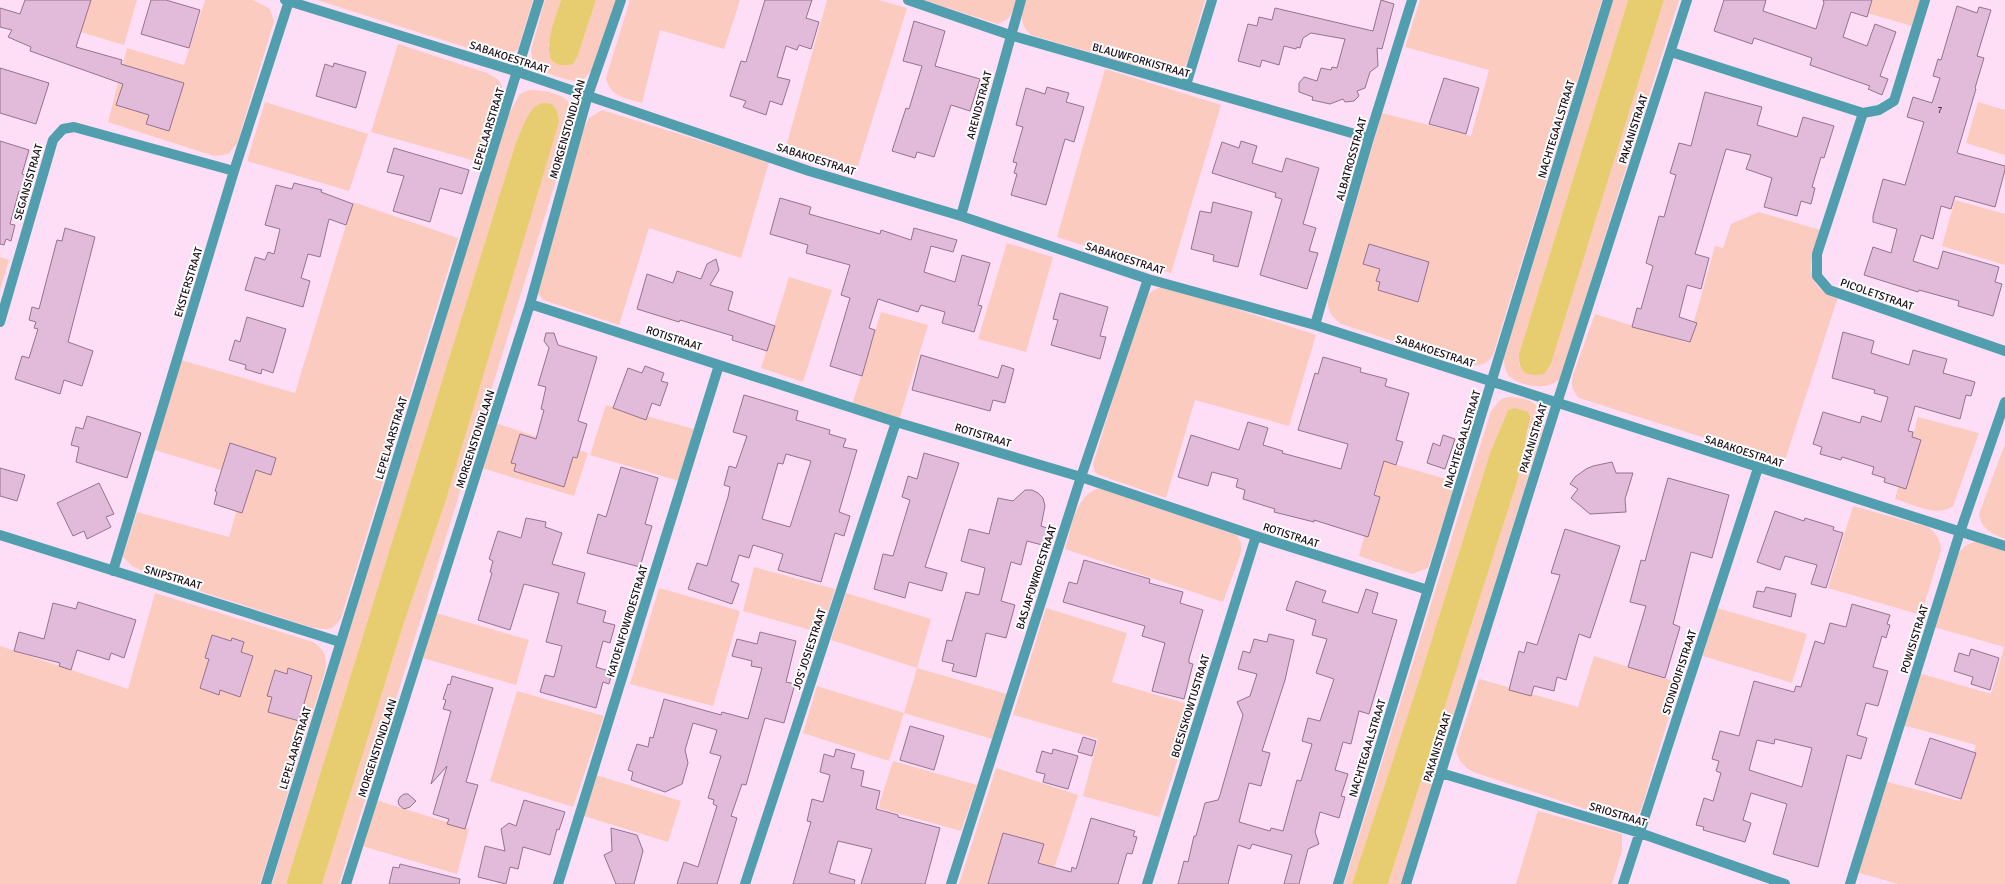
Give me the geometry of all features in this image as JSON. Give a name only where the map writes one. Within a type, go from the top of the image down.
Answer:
[{"type":"street","name":"LEPELAARSTRAAT","points":[[266,884],[539,0]]},
{"type":"street","name":"MORGENSTONDLAAN","points":[[346,884],[530,304],[588,95],[622,0]]},
{"type":"street","name":"BLAUWFORKISTRAAT","points":[[908,0],[1010,35],[1369,138]]},
{"type":"street","name":"ARENDSTRAAT","points":[[961,216],[1010,35],[1021,0]]},
{"type":"street","points":[[1186,86],[1212,0]]},
{"type":"street","name":"ALBATROSSTRAAT","points":[[1315,325],[1369,138],[1412,0]]},
{"type":"street","name":"NACHTEGAALSTRAAT","points":[[1338,884],[1608,0]]},
{"type":"street","name":"PAKANISTRAAT","points":[[1406,884],[1557,403],[1687,0]]},
{"type":"street","points":[[1670,52],[1863,114],[1879,110],[1894,101],[1925,0]]},
{"type":"street","name":"SABAKOESTRAAT","points":[[287,1],[518,72],[809,171],[961,216],[1148,279],[1315,325],[2005,546]]},
{"type":"street","name":"EKSTERSTRAAT","points":[[113,571],[287,1]]},
{"type":"street","name":"PICOLETSTRAAT","points":[[1863,114],[1817,254],[1817,276],[1829,290],[2005,351]]},
{"type":"street","name":"SEGANSISTRAAT","points":[[0,322],[53,140],[63,130],[74,127],[234,171]]},
{"type":"street","name":"BASJAFOWROESTRAAT","points":[[951,884],[1081,477],[1148,279]]},
{"type":"street","name":"ROTISTRAAT","points":[[530,304],[896,422],[1081,477],[1256,536],[1428,590]]},
{"type":"street","name":"KATOENFOWROESTRAAT","points":[[558,884],[719,365]]},
{"type":"street","name":"POWISISTRAAT","points":[[1850,884],[1960,532],[2005,402]]},
{"type":"street","name":"JOS'JOSIESTRAAT","points":[[745,884],[896,422]]},
{"type":"street","name":"STONDOIFISTRAAT","points":[[1623,884],[1758,468]]},
{"type":"street","name":"SNIPSTRAAT","points":[[0,535],[340,642]]},
{"type":"street","name":"BOESISKOWTUSTRAAT","points":[[1147,884],[1256,536]]},
{"type":"street","name":"SRIOSTRAAT","points":[[1441,773],[1640,833],[1785,884]]},
{"type":"shaded area","points":[[86,0],[137,0],[124,45],[77,31]]},
{"type":"shaded area","points":[[205,0],[253,0],[270,9],[274,21],[237,144],[228,154],[214,156],[108,122],[127,48],[184,65]]},
{"type":"shaded area","points":[[317,0],[533,0],[518,49],[506,57],[493,56]]},
{"type":"shaded area","points":[[545,0],[561,0],[548,46],[578,55],[596,0],[617,0],[594,68],[581,82],[564,79],[550,74],[539,68],[532,58],[531,50]]},
{"type":"shaded area","points":[[561,0],[596,0],[578,55],[573,64],[560,65],[553,61],[549,53],[549,42]]},
{"type":"shaded area","points":[[630,0],[740,0],[724,49],[660,30],[642,103],[619,96],[611,90],[606,78]]},
{"type":"shaded area","points":[[827,0],[879,0],[907,8],[856,172],[785,150]]},
{"type":"shaded area","points":[[923,0],[1016,0],[1011,15],[1006,20],[998,24]]},
{"type":"shaded area","points":[[1025,0],[1205,0],[1188,60],[1183,69],[1169,75],[1031,35],[1024,27],[1022,19]]},
{"type":"shaded area","points":[[1420,0],[1602,0],[1493,355],[1488,361],[1479,365],[1467,365],[1341,324],[1332,316],[1328,307],[1328,299],[1382,113],[1471,136],[1489,70],[1405,47]]},
{"type":"shaded area","points":[[1613,0],[1628,0],[1519,354],[1520,366],[1528,374],[1551,364],[1664,0],[1679,0],[1560,379],[1549,385],[1527,385],[1514,380],[1509,376],[1505,367],[1504,358]]},
{"type":"shaded area","points":[[1628,0],[1664,0],[1551,364],[1544,374],[1528,374],[1520,366],[1519,354]]},
{"type":"shaded area","points":[[1871,0],[1920,0],[1912,26],[1867,13]]},
{"type":"shaded area","points":[[398,44],[487,73],[500,82],[503,97],[479,162],[371,132]]},
{"type":"shaded area","points":[[1105,69],[1221,105],[1171,273],[1057,237]]},
{"type":"shaded area","points":[[529,90],[549,92],[563,97],[568,101],[573,112],[572,128],[339,884],[322,884],[404,623],[446,500],[505,299],[531,111],[516,142],[286,884],[272,884],[507,117],[520,94]]},
{"type":"shaded area","points":[[265,102],[368,134],[349,191],[247,161]]},
{"type":"shaded area","points":[[1978,102],[2005,110],[2005,155],[1966,143]]},
{"type":"shaded area","points":[[544,103],[552,104],[557,111],[559,122],[446,500],[404,623],[322,884],[286,884],[516,142],[530,113],[538,105]]},
{"type":"shaded area","points":[[602,110],[769,162],[741,258],[649,228],[619,325],[543,300],[537,292],[581,134],[589,118]]},
{"type":"shaded area","points":[[1955,200],[2005,214],[2005,265],[1942,246]]},
{"type":"shaded area","points":[[353,202],[458,238],[341,618],[335,626],[325,629],[311,627],[159,578],[132,566],[123,557],[137,512],[229,537],[246,478],[155,450],[181,360],[295,393]]},
{"type":"shaded area","points":[[1759,212],[1820,230],[1812,261],[1811,270],[1813,279],[1818,286],[1826,292],[1838,297],[1784,463],[1579,398],[1573,388],[1573,375],[1595,314],[1688,343],[1715,246],[1723,248],[1731,224]]},
{"type":"shaded area","points":[[1007,243],[1053,257],[1026,352],[978,339]]},
{"type":"shaded area","points":[[0,257],[9,260],[0,290]]},
{"type":"shaded area","points":[[789,277],[832,290],[803,382],[761,368]]},
{"type":"shaded area","points":[[1163,287],[1172,288],[1316,335],[1289,426],[1195,400],[1166,498],[1099,475],[1095,472],[1093,464],[1142,303],[1151,292]]},
{"type":"shaded area","points":[[881,312],[928,325],[899,420],[852,405]]},
{"type":"shaded area","points":[[1508,397],[1528,400],[1533,403],[1540,411],[1544,426],[1401,884],[1388,884],[1518,479],[1524,446],[1529,429],[1516,408],[1508,410],[1490,453],[1415,693],[1352,884],[1344,884],[1491,411],[1501,399]]},
{"type":"shaded area","points":[[606,405],[694,429],[679,481],[590,455]]},
{"type":"shaded area","points":[[1515,408],[1528,412],[1530,417],[1518,479],[1388,884],[1352,884],[1415,693],[1490,453],[1508,410]]},
{"type":"shaded area","points":[[1918,417],[1979,433],[1953,506],[1940,511],[1925,509],[1895,499]]},
{"type":"shaded area","points":[[495,423],[588,453],[574,496],[482,468]]},
{"type":"shaded area","points":[[2004,446],[2005,539],[1988,530],[1982,524],[1979,514]]},
{"type":"shaded area","points":[[1384,461],[1456,482],[1428,568],[1412,574],[1359,556]]},
{"type":"shaded area","points":[[1099,488],[1237,535],[1241,543],[1241,553],[1223,602],[1065,549],[1072,522],[1079,505],[1091,492]]},
{"type":"shaded area","points":[[1853,506],[1928,527],[1938,537],[1941,550],[1921,615],[1828,588]]},
{"type":"shaded area","points":[[1977,542],[2005,550],[2005,884],[1898,884],[1856,872],[1884,781],[1960,801],[1976,745],[1903,725],[1919,673],[1991,694],[2004,647],[1934,627],[1957,555],[1970,543]]},
{"type":"shaded area","points":[[754,567],[835,589],[821,633],[743,611]]},
{"type":"shaded area","points":[[659,588],[740,611],[713,706],[630,684]]},
{"type":"shaded area","points":[[155,593],[313,642],[321,648],[325,655],[325,672],[260,884],[0,884],[0,646],[128,689]]},
{"type":"shaded area","points":[[846,593],[931,619],[917,668],[831,640]]},
{"type":"shaded area","points":[[1046,608],[1127,633],[1112,682],[1195,706],[1159,817],[1083,796],[1098,739],[1013,715]]},
{"type":"shaded area","points":[[1717,608],[1807,634],[1792,683],[1703,656]]},
{"type":"shaded area","points":[[436,613],[529,640],[516,685],[423,658]]},
{"type":"shaded area","points":[[1594,656],[1679,683],[1641,810],[1635,817],[1631,820],[1622,821],[1476,773],[1463,764],[1456,750],[1479,679],[1578,707]]},
{"type":"shaded area","points":[[917,668],[1007,694],[992,739],[904,713]]},
{"type":"shaded area","points":[[817,686],[904,713],[889,761],[803,733]]},
{"type":"shaded area","points":[[517,691],[604,716],[573,807],[490,781]]},
{"type":"shaded area","points":[[893,761],[977,785],[961,831],[878,808]]},
{"type":"shaded area","points":[[996,768],[1078,795],[1049,884],[959,884]]},
{"type":"shaded area","points":[[596,775],[681,801],[668,842],[584,816]]},
{"type":"shaded area","points":[[376,800],[469,829],[457,874],[362,846]]},
{"type":"shaded area","points":[[1538,811],[1622,834],[1622,851],[1612,884],[1516,884]]},
{"type":"building","points":[[25,0],[91,0],[76,47],[122,60],[121,64],[184,83],[169,131],[146,124],[149,115],[116,105],[123,84],[30,51],[31,47],[8,37],[12,30],[0,27],[0,8],[20,14]]},
{"type":"building","points":[[151,0],[166,0],[200,10],[189,48],[141,34]]},
{"type":"building","points":[[765,0],[812,0],[806,18],[819,22],[811,49],[799,45],[797,50],[786,46],[777,77],[790,80],[782,105],[770,101],[766,115],[743,107],[746,101],[730,96],[741,61],[746,62]]},
{"type":"building","points":[[1381,0],[1394,4],[1382,49],[1377,48],[1378,66],[1370,72],[1365,88],[1357,91],[1359,96],[1354,101],[1345,102],[1343,99],[1330,104],[1312,100],[1313,97],[1299,92],[1299,83],[1304,77],[1317,81],[1321,68],[1331,70],[1332,67],[1337,68],[1345,39],[1311,33],[1303,38],[1300,48],[1297,47],[1296,49],[1284,46],[1279,65],[1262,60],[1260,67],[1238,61],[1248,24],[1257,26],[1259,17],[1272,20],[1275,8],[1373,31]]},
{"type":"building","points":[[1724,0],[1766,0],[1763,11],[1816,29],[1824,3],[1823,0],[1872,0],[1867,17],[1851,12],[1843,37],[1867,46],[1875,24],[1896,32],[1880,76],[1888,79],[1882,95],[1868,89],[1870,86],[1810,65],[1812,58],[1754,38],[1752,44],[1714,31]]},
{"type":"building","points":[[1957,6],[1977,13],[1979,7],[1991,10],[1977,56],[1984,58],[1957,153],[2005,166],[2005,170],[1995,207],[1955,196],[1951,209],[1941,206],[1933,239],[1921,235],[1913,261],[1938,269],[1943,251],[1999,267],[1995,282],[2002,284],[1993,316],[1958,306],[1959,301],[1919,290],[1918,292],[1864,275],[1873,247],[1891,253],[1897,229],[1873,222],[1873,216],[1883,179],[1905,185],[1924,122],[1907,117],[1913,97],[1932,103],[1940,78],[1933,76],[1938,59],[1941,60]]},
{"type":"building","points":[[914,21],[945,31],[935,66],[980,79],[970,111],[951,105],[934,157],[917,152],[915,158],[892,151],[906,108],[909,109],[922,66],[903,61]]},
{"type":"building","points":[[334,63],[366,72],[356,108],[316,96],[325,64],[333,67]]},
{"type":"building","points":[[0,68],[49,83],[36,124],[0,113]]},
{"type":"building","points":[[1444,78],[1479,88],[1466,134],[1429,124]]},
{"type":"building","points":[[1047,87],[1069,93],[1066,102],[1084,107],[1074,142],[1065,139],[1046,205],[1011,195],[1017,174],[1014,173],[1017,163],[1013,162],[1023,127],[1016,125],[1026,88],[1045,94]]},
{"type":"building","points":[[1705,92],[1762,107],[1757,125],[1797,137],[1803,117],[1834,126],[1824,158],[1821,157],[1812,187],[1815,188],[1811,204],[1801,201],[1797,216],[1764,207],[1772,178],[1746,169],[1751,155],[1726,149],[1695,254],[1709,258],[1701,289],[1687,285],[1679,317],[1697,323],[1690,342],[1632,327],[1637,308],[1641,309],[1653,266],[1646,263],[1659,216],[1664,217],[1676,175],[1670,173],[1679,143],[1691,146]]},
{"type":"building","points":[[0,141],[29,150],[22,174],[30,177],[26,193],[19,191],[10,224],[15,225],[11,241],[6,239],[4,245],[0,244]]},
{"type":"building","points":[[1241,141],[1257,146],[1252,163],[1282,172],[1286,158],[1319,168],[1303,224],[1316,228],[1309,251],[1318,253],[1307,289],[1260,275],[1282,199],[1275,197],[1276,193],[1212,173],[1222,142],[1239,148]]},
{"type":"building","points":[[394,148],[469,170],[462,194],[440,188],[430,222],[393,211],[404,176],[387,172]]},
{"type":"building","points":[[294,183],[322,190],[321,192],[353,204],[346,225],[329,219],[320,257],[308,254],[301,278],[310,281],[303,307],[245,290],[255,257],[265,260],[268,252],[274,254],[280,229],[265,225],[276,185],[292,189]]},
{"type":"building","points":[[780,198],[811,207],[809,214],[880,234],[881,230],[911,240],[914,228],[957,240],[953,252],[931,246],[924,272],[955,282],[962,255],[990,263],[978,305],[982,306],[974,332],[942,323],[945,312],[921,305],[918,312],[878,299],[869,328],[875,330],[862,376],[830,366],[850,298],[841,295],[850,265],[806,253],[808,245],[770,234]]},
{"type":"building","points":[[1213,202],[1252,212],[1238,267],[1213,261],[1214,255],[1191,249],[1200,211],[1211,213]]},
{"type":"building","points":[[65,228],[95,237],[68,342],[93,351],[82,386],[64,380],[60,394],[15,379],[22,356],[29,358],[38,329],[34,328],[36,322],[29,320],[32,307],[39,309],[57,240],[62,241]]},
{"type":"building","points":[[1369,244],[1429,262],[1418,302],[1378,290],[1380,282],[1376,281],[1380,269],[1363,264]]},
{"type":"building","points":[[716,259],[719,270],[710,285],[733,292],[728,310],[775,326],[767,351],[732,340],[733,336],[637,309],[647,274],[673,283],[677,271],[701,279],[707,264]]},
{"type":"building","points":[[1060,293],[1108,307],[1100,336],[1106,337],[1100,359],[1051,345],[1058,320],[1053,319]]},
{"type":"building","points":[[247,317],[286,329],[273,373],[262,369],[261,374],[245,369],[246,365],[229,360],[235,340],[240,342]]},
{"type":"building","points":[[1843,332],[1874,341],[1871,353],[1909,365],[1913,350],[1947,359],[1943,373],[1975,382],[1971,396],[1966,395],[1960,419],[1915,406],[1908,431],[1913,432],[1912,437],[1921,440],[1906,489],[1884,482],[1885,478],[1872,474],[1874,467],[1842,457],[1841,460],[1820,454],[1822,447],[1813,444],[1823,412],[1860,423],[1862,416],[1881,422],[1888,397],[1874,393],[1875,390],[1832,378]]},
{"type":"building","points":[[546,333],[554,333],[558,345],[597,357],[578,421],[587,424],[577,458],[573,457],[564,487],[514,471],[516,464],[511,463],[520,434],[536,439],[544,410],[541,409],[546,387],[538,385],[549,348],[544,341]]},
{"type":"building","points":[[921,355],[998,378],[1002,365],[1014,369],[1005,403],[993,400],[990,411],[912,390]]},
{"type":"building","points":[[1323,357],[1361,368],[1360,372],[1387,379],[1385,386],[1409,393],[1396,440],[1403,442],[1396,465],[1384,461],[1374,495],[1380,497],[1368,537],[1314,520],[1314,522],[1274,512],[1275,509],[1243,499],[1245,490],[1236,487],[1238,479],[1212,472],[1208,486],[1178,477],[1191,435],[1239,450],[1248,422],[1268,428],[1263,445],[1283,451],[1282,453],[1341,469],[1348,444],[1298,430],[1315,373],[1318,374]]},
{"type":"building","points":[[645,366],[664,373],[661,381],[668,383],[660,406],[652,403],[646,420],[613,408],[628,368],[642,373]]},
{"type":"building","points":[[744,395],[798,411],[796,420],[830,430],[829,434],[846,439],[843,447],[857,450],[839,512],[850,516],[844,536],[835,533],[821,582],[778,570],[783,554],[753,545],[749,558],[739,555],[731,581],[739,584],[732,604],[688,589],[697,563],[707,566],[728,497],[730,487],[724,485],[729,466],[736,468],[747,436],[733,432]],"holes":[[[786,454],[811,461],[790,527],[762,519],[778,463],[783,464]]]},
{"type":"building","points":[[87,416],[141,433],[127,478],[76,462],[79,447],[71,445],[76,427],[83,429]]},
{"type":"building","points":[[1443,435],[1455,439],[1445,469],[1427,463],[1433,443],[1440,446]]},
{"type":"building","points":[[230,443],[276,458],[271,475],[256,470],[242,513],[214,504],[217,492],[215,491]]},
{"type":"building","points":[[924,453],[959,463],[925,567],[947,573],[942,591],[909,582],[905,598],[874,589],[883,554],[893,556],[910,500],[902,497],[908,476],[917,479]]},
{"type":"building","points":[[1612,462],[1616,473],[1633,473],[1625,499],[1626,512],[1590,514],[1571,498],[1578,489],[1570,484],[1575,477],[1586,469]]},
{"type":"building","points":[[621,467],[658,478],[645,524],[652,526],[640,567],[587,553],[598,514],[606,517]]},
{"type":"building","points":[[0,468],[25,475],[17,501],[0,496]]},
{"type":"building","points":[[1668,478],[1729,495],[1712,558],[1691,552],[1673,624],[1680,627],[1665,678],[1628,667],[1646,606],[1630,602],[1641,560],[1645,561]]},
{"type":"building","points":[[99,483],[114,514],[106,517],[111,527],[87,539],[84,531],[73,536],[57,503]]},
{"type":"building","points":[[1025,490],[1032,490],[1043,498],[1045,506],[1041,526],[1050,529],[1046,546],[1027,541],[1021,565],[1011,562],[1001,601],[1015,605],[1006,638],[986,633],[976,677],[952,671],[954,664],[942,661],[947,640],[952,641],[966,592],[979,595],[985,568],[961,561],[969,529],[989,534],[998,498],[1013,501]]},
{"type":"building","points":[[1775,511],[1804,521],[1805,518],[1834,527],[1833,530],[1843,533],[1826,588],[1811,584],[1817,565],[1785,556],[1780,570],[1757,562]]},
{"type":"building","points":[[526,518],[546,522],[545,527],[562,533],[552,564],[585,573],[577,603],[606,611],[603,622],[615,625],[610,643],[603,641],[596,667],[612,672],[609,684],[603,682],[596,708],[540,692],[545,675],[554,677],[562,646],[546,642],[559,593],[524,584],[510,630],[478,620],[492,573],[490,572],[493,561],[489,559],[498,531],[521,538]]},
{"type":"building","points":[[1565,529],[1620,546],[1590,638],[1579,634],[1566,680],[1557,677],[1554,691],[1534,686],[1531,696],[1509,690],[1519,651],[1524,653],[1527,642],[1537,645],[1560,575],[1551,573]]},
{"type":"building","points":[[1084,560],[1150,579],[1149,583],[1183,592],[1180,603],[1203,610],[1189,659],[1189,663],[1193,664],[1184,699],[1152,691],[1165,643],[1142,636],[1145,626],[1063,602],[1069,582],[1077,584]]},
{"type":"building","points":[[1296,581],[1326,591],[1322,602],[1358,613],[1366,589],[1378,593],[1372,613],[1397,620],[1369,714],[1359,711],[1351,744],[1343,742],[1335,770],[1348,774],[1341,796],[1345,797],[1339,818],[1320,812],[1315,832],[1319,844],[1308,849],[1299,884],[1284,884],[1292,855],[1252,844],[1250,849],[1238,845],[1228,884],[1178,884],[1184,861],[1188,862],[1194,836],[1196,836],[1205,803],[1218,800],[1220,795],[1243,715],[1237,702],[1250,696],[1257,674],[1238,669],[1243,651],[1250,653],[1254,639],[1267,642],[1269,634],[1294,640],[1285,680],[1262,751],[1270,753],[1261,786],[1249,783],[1239,822],[1270,831],[1271,828],[1283,831],[1297,780],[1301,781],[1312,744],[1302,741],[1308,718],[1320,721],[1334,679],[1316,673],[1327,639],[1312,635],[1316,620],[1286,610]]},
{"type":"building","points":[[1766,587],[1796,594],[1791,617],[1753,607],[1757,591],[1764,592]]},
{"type":"building","points":[[78,602],[136,620],[124,658],[111,653],[109,660],[77,650],[71,670],[59,666],[60,663],[14,651],[19,632],[44,639],[53,603],[76,609]]},
{"type":"building","points":[[1852,604],[1890,615],[1887,624],[1890,625],[1886,638],[1882,636],[1873,667],[1888,671],[1878,706],[1866,703],[1857,735],[1867,738],[1861,759],[1847,755],[1818,867],[1773,854],[1787,804],[1751,793],[1743,820],[1751,823],[1745,842],[1703,830],[1704,827],[1696,825],[1704,798],[1713,801],[1721,773],[1716,771],[1719,761],[1712,759],[1720,731],[1739,736],[1754,681],[1794,692],[1796,686],[1801,687],[1815,641],[1824,644],[1830,623],[1846,627]],"holes":[[[1775,739],[1812,748],[1802,787],[1749,770],[1757,740],[1774,744]]]},
{"type":"building","points":[[760,632],[796,641],[786,682],[795,684],[784,723],[765,718],[746,785],[742,784],[731,816],[737,818],[717,884],[677,884],[684,862],[698,867],[717,806],[713,804],[714,800],[708,798],[721,756],[710,753],[717,730],[693,723],[685,750],[688,763],[682,784],[665,792],[631,780],[633,772],[628,770],[637,744],[648,747],[650,737],[653,738],[664,699],[721,715],[722,712],[748,719],[762,668],[751,666],[752,661],[732,656],[737,639],[757,644]]},
{"type":"building","points":[[212,635],[231,641],[232,638],[244,642],[241,652],[253,656],[240,697],[220,690],[219,695],[200,688],[209,659],[205,658]]},
{"type":"building","points":[[1971,649],[1999,658],[1990,690],[1971,684],[1973,677],[1954,671],[1959,653],[1969,656]]},
{"type":"building","points":[[288,668],[312,676],[299,721],[268,712],[272,697],[267,696],[275,670],[287,674]]},
{"type":"building","points":[[452,676],[493,688],[466,782],[478,785],[465,829],[447,824],[449,819],[433,814],[447,766],[431,784],[451,711],[443,709],[446,700],[443,699],[448,684],[450,685]]},
{"type":"building","points":[[910,726],[944,736],[934,770],[900,760]]},
{"type":"building","points":[[1083,737],[1096,741],[1092,756],[1078,752]]},
{"type":"building","points":[[1930,738],[1976,753],[1961,799],[1915,784]]},
{"type":"building","points":[[836,749],[855,754],[851,768],[864,771],[861,786],[880,791],[876,809],[898,815],[898,817],[940,828],[925,884],[861,884],[872,849],[838,841],[829,873],[855,880],[854,884],[793,884],[811,822],[807,821],[812,799],[823,802],[830,775],[820,772],[824,754],[834,757]]},
{"type":"building","points":[[1053,749],[1078,756],[1068,789],[1043,782],[1045,774],[1036,772],[1042,751],[1052,754]]},
{"type":"building","points":[[404,794],[408,794],[416,801],[410,807],[404,809],[399,805],[398,801]]},
{"type":"building","points":[[524,800],[565,812],[559,830],[557,829],[550,855],[523,847],[518,869],[510,867],[506,884],[478,877],[485,846],[505,851],[501,829],[509,823],[516,826]]},
{"type":"building","points":[[1091,818],[1135,831],[1133,836],[1137,837],[1132,854],[1127,853],[1118,884],[988,884],[1003,833],[1044,844],[1038,863],[1071,872],[1072,867],[1076,869]]},
{"type":"building","points":[[611,828],[637,835],[643,851],[634,884],[616,884],[604,855],[612,851]]},
{"type":"building","points":[[400,864],[460,879],[459,884],[389,884],[393,867],[399,868]]}]
